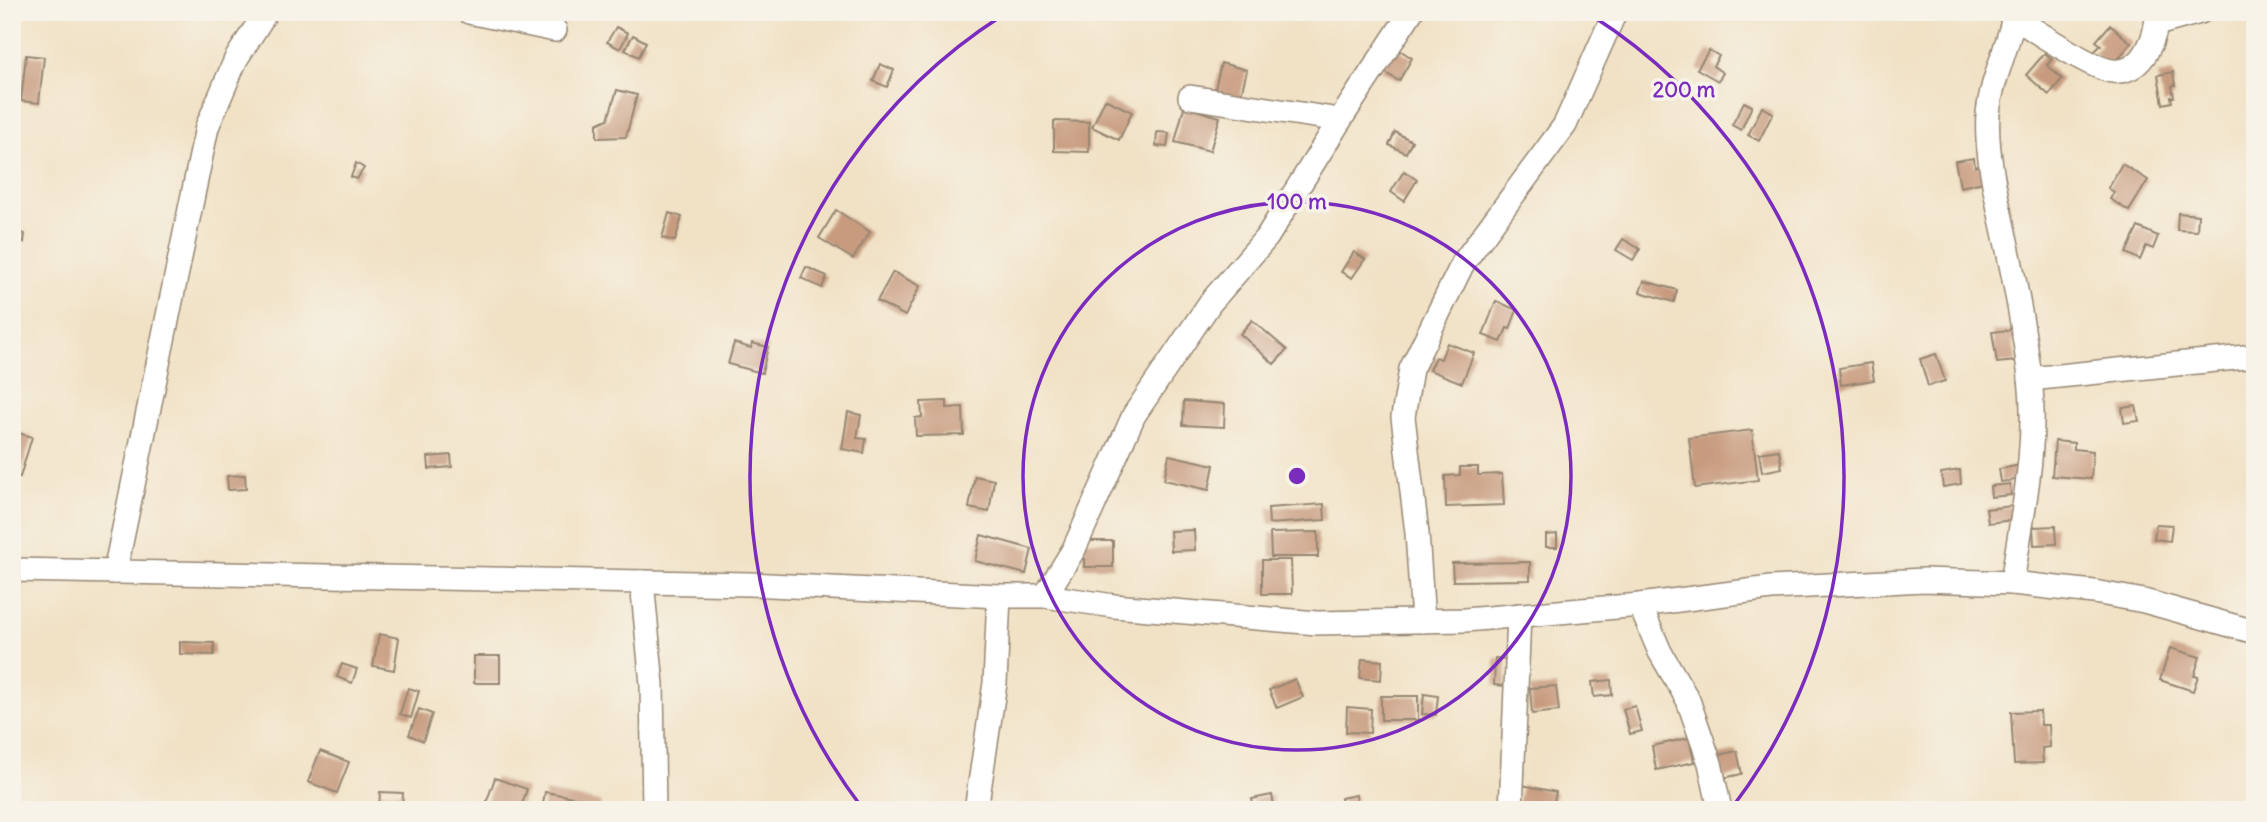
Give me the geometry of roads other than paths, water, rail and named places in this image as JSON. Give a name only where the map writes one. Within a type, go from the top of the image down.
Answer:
[{"type":"street","points":[[115,572],[207,127],[236,59],[266,12]]},
{"type":"street","points":[[469,12],[555,30]]},
{"type":"street","points":[[1045,596],[1074,549],[1133,415],[1210,303],[1267,237],[1411,12]]},
{"type":"street","points":[[1423,621],[1417,533],[1403,417],[1411,369],[1463,263],[1565,125],[1615,12]]},
{"type":"street","points":[[2012,583],[2031,459],[2033,419],[2030,379],[2016,289],[1997,200],[1989,128],[1992,90],[2008,44],[2011,15],[2096,65],[2113,71],[2131,69],[2140,61],[2155,37],[2157,18],[2200,12]]},
{"type":"street","points":[[1189,97],[1340,120]]},
{"type":"street","points":[[2030,379],[2255,356]]},
{"type":"street","points":[[12,570],[750,584],[1045,596],[1114,606],[1317,623],[1423,621],[1520,615],[1640,605],[1771,588],[1924,580],[2012,583],[2094,592],[2144,601],[2255,632]]},
{"type":"street","points":[[642,582],[652,684],[654,810]]},
{"type":"street","points":[[976,810],[995,683],[999,596]]},
{"type":"street","points":[[1640,605],[1660,652],[1688,700],[1710,763],[1720,810]]},
{"type":"street","points":[[1511,810],[1520,615]]}]
